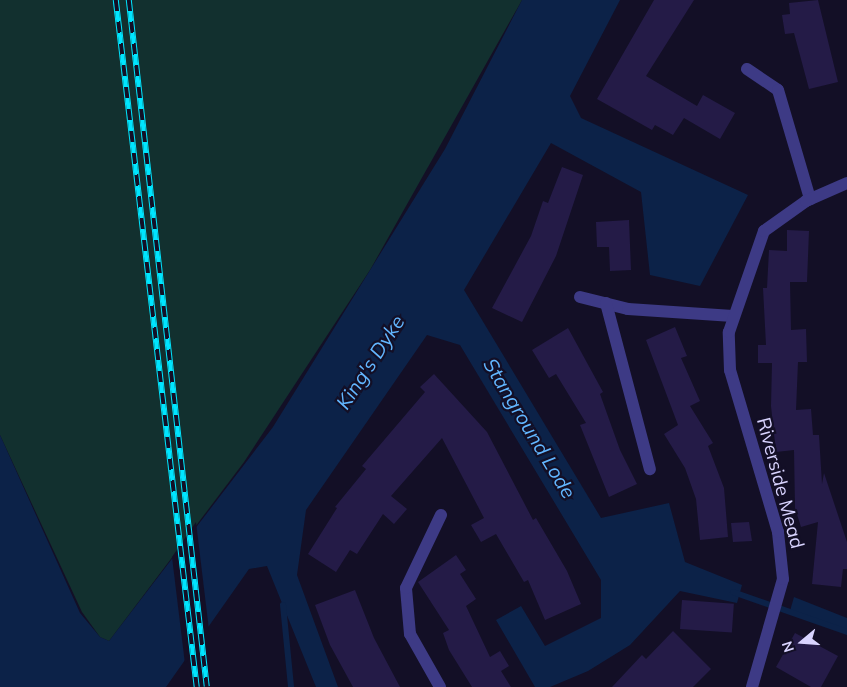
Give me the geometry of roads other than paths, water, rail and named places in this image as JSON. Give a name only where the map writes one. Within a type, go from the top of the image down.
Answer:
[{"type":"street","points":[[747,69],[778,90],[810,199]]},
{"type":"street","name":"Riverside Mead","points":[[752,687],[784,579],[778,532],[730,370],[728,332],[764,231],[810,199],[847,183]]},
{"type":"street","points":[[580,297],[628,310],[733,316]]},
{"type":"street","points":[[606,304],[650,469]]},
{"type":"street","points":[[440,515],[406,588],[410,634],[440,687]]},
{"type":"water","name":"King's Dyke","points":[[522,0],[620,0],[570,96],[581,118],[748,195],[700,286],[650,275],[641,192],[551,143],[464,290],[601,518],[669,503],[685,562],[742,585],[737,603],[680,591],[630,645],[588,671],[550,687],[535,687],[496,620],[521,606],[545,646],[601,618],[601,580],[460,345],[427,335],[306,510],[297,575],[338,687],[316,687],[267,566],[249,569],[166,687],[0,687],[0,435],[80,613],[100,637],[109,641],[273,427],[445,149]]},
{"type":"water","points":[[794,597],[847,618],[847,632],[790,611]]},
{"type":"waterway","name":"Stanground Lode","points":[[733,592],[847,632]]},
{"type":"waterway","points":[[283,605],[291,687]]},
{"type":"railway","points":[[116,0],[197,687]]},
{"type":"railway","points":[[129,0],[207,687]]}]
